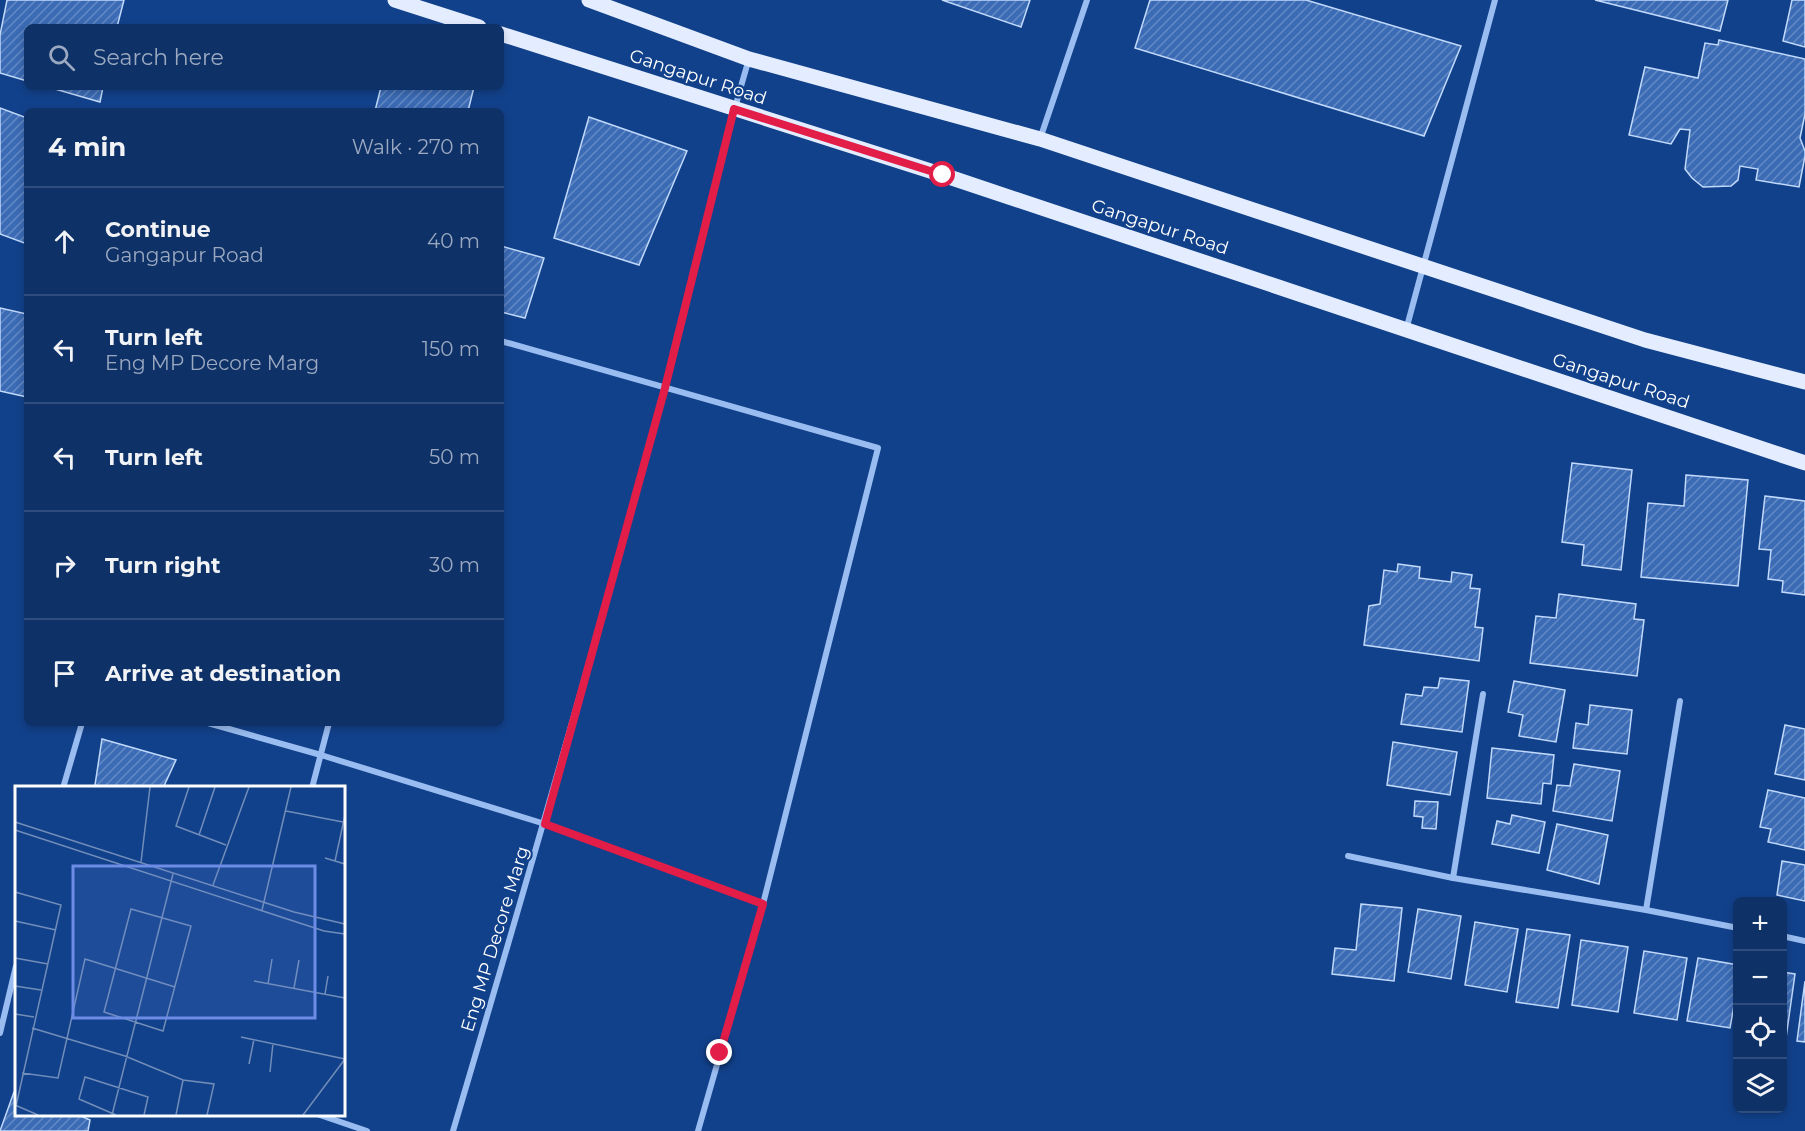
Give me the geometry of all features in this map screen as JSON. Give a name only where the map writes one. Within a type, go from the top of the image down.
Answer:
[{"type":"main road","points":[[395,0],[470,24]]},
{"type":"main road","name":"Gangapur Road","points":[[589,0],[749,59],[1040,139],[1645,340],[1805,382]]},
{"type":"main road","name":"Gangapur Road","points":[[504,35],[943,175],[1805,463]]},
{"type":"street","points":[[1040,139],[1087,0]]},
{"type":"street","points":[[1406,330],[1496,0]]},
{"type":"street","name":"Eng MP Decore Marg","points":[[453,1131],[545,824],[665,388],[734,109],[749,59]]},
{"type":"street","points":[[504,342],[878,448],[763,904],[698,1131]]},
{"type":"street","points":[[1453,878],[1483,694]]},
{"type":"street","points":[[1646,910],[1680,701]]},
{"type":"street","points":[[64,786],[81,726]]},
{"type":"street","points":[[219,726],[545,824],[763,904]]},
{"type":"street","points":[[313,786],[328,726]]},
{"type":"street","points":[[1348,856],[1453,878],[1646,910],[1733,927]]},
{"type":"street","points":[[1787,937],[1805,941]]},
{"type":"street","points":[[0,1033],[15,970]]},
{"type":"street","points":[[323,1116],[367,1131]]},
{"type":"building","points":[[7,0],[124,0],[118,24],[24,24],[24,80],[0,73],[0,35]]},
{"type":"building","points":[[942,0],[1030,0],[1021,27]]},
{"type":"building","points":[[1150,0],[1306,0],[1461,46],[1424,136],[1135,48]]},
{"type":"building","points":[[1595,0],[1728,0],[1720,31]]},
{"type":"building","points":[[1792,0],[1805,0],[1805,47],[1783,41]]},
{"type":"building","points":[[1719,40],[1805,59],[1805,114],[1800,138],[1805,156],[1799,187],[1756,180],[1758,169],[1740,166],[1738,180],[1731,186],[1703,187],[1685,169],[1690,130],[1680,129],[1671,144],[1629,135],[1645,67],[1698,78],[1705,43],[1718,45]]},
{"type":"building","points":[[58,90],[102,90],[100,102]]},
{"type":"building","points":[[380,90],[473,90],[469,108],[376,108]]},
{"type":"building","points":[[0,108],[24,117],[24,243],[0,234]]},
{"type":"building","points":[[589,117],[687,151],[639,265],[554,238]]},
{"type":"building","points":[[504,247],[544,258],[525,318],[504,313]]},
{"type":"building","points":[[0,308],[24,313],[24,396],[0,391]]},
{"type":"building","points":[[1572,463],[1632,470],[1621,570],[1582,565],[1584,545],[1562,542]]},
{"type":"building","points":[[1686,475],[1748,480],[1738,586],[1641,577],[1648,503],[1684,506]]},
{"type":"building","points":[[1765,496],[1805,501],[1805,595],[1782,592],[1783,581],[1768,579],[1771,550],[1759,549]]},
{"type":"building","points":[[1398,564],[1420,567],[1419,578],[1451,582],[1452,572],[1472,575],[1470,588],[1480,589],[1475,627],[1483,628],[1479,661],[1364,645],[1369,606],[1380,604],[1384,570],[1397,572]]},
{"type":"building","points":[[1559,594],[1636,604],[1634,619],[1644,620],[1637,676],[1530,663],[1536,616],[1556,618]]},
{"type":"building","points":[[1440,678],[1469,681],[1462,732],[1401,724],[1406,694],[1422,696],[1424,687],[1438,688]]},
{"type":"building","points":[[1514,681],[1565,690],[1556,742],[1519,736],[1523,715],[1508,712]]},
{"type":"building","points":[[1590,705],[1632,710],[1627,754],[1573,748],[1576,723],[1588,725]]},
{"type":"building","points":[[1785,725],[1805,729],[1805,780],[1775,774]]},
{"type":"building","points":[[102,739],[176,760],[164,786],[95,785]]},
{"type":"building","points":[[1393,742],[1457,752],[1450,795],[1387,785]]},
{"type":"building","points":[[1492,748],[1554,755],[1551,784],[1543,783],[1541,804],[1487,798]]},
{"type":"building","points":[[1574,764],[1620,771],[1612,821],[1553,811],[1557,785],[1570,786]]},
{"type":"building","points":[[1768,790],[1805,798],[1805,850],[1768,842],[1771,829],[1760,827]]},
{"type":"building","points":[[1415,801],[1438,802],[1436,829],[1422,828],[1423,817],[1414,816]]},
{"type":"building","points":[[1512,815],[1545,822],[1539,853],[1492,844],[1497,821],[1510,824]]},
{"type":"building","points":[[1557,824],[1608,835],[1599,884],[1547,870]]},
{"type":"building","points":[[1782,861],[1805,865],[1805,901],[1777,895]]},
{"type":"building","points":[[1361,904],[1402,908],[1394,981],[1332,974],[1335,948],[1356,950]]},
{"type":"building","points":[[1418,909],[1461,916],[1451,979],[1408,972]]},
{"type":"building","points":[[1475,922],[1518,929],[1507,992],[1465,985]]},
{"type":"building","points":[[1527,929],[1570,935],[1558,1008],[1516,1002]]},
{"type":"building","points":[[1581,940],[1628,947],[1618,1012],[1572,1005]]},
{"type":"building","points":[[1644,951],[1687,958],[1677,1020],[1634,1013]]},
{"type":"building","points":[[1698,958],[1733,964],[1733,1011],[1730,1028],[1687,1021]]},
{"type":"building","points":[[1787,973],[1795,974],[1787,1031]]},
{"type":"building","points":[[1805,981],[1805,1042],[1797,1041]]},
{"type":"building","points":[[14,1092],[15,1116],[81,1116],[90,1120],[88,1131],[0,1131]]},
{"type":"route","points":[[720,1053],[763,904],[545,824],[665,388],[734,109],[943,175]]}]
